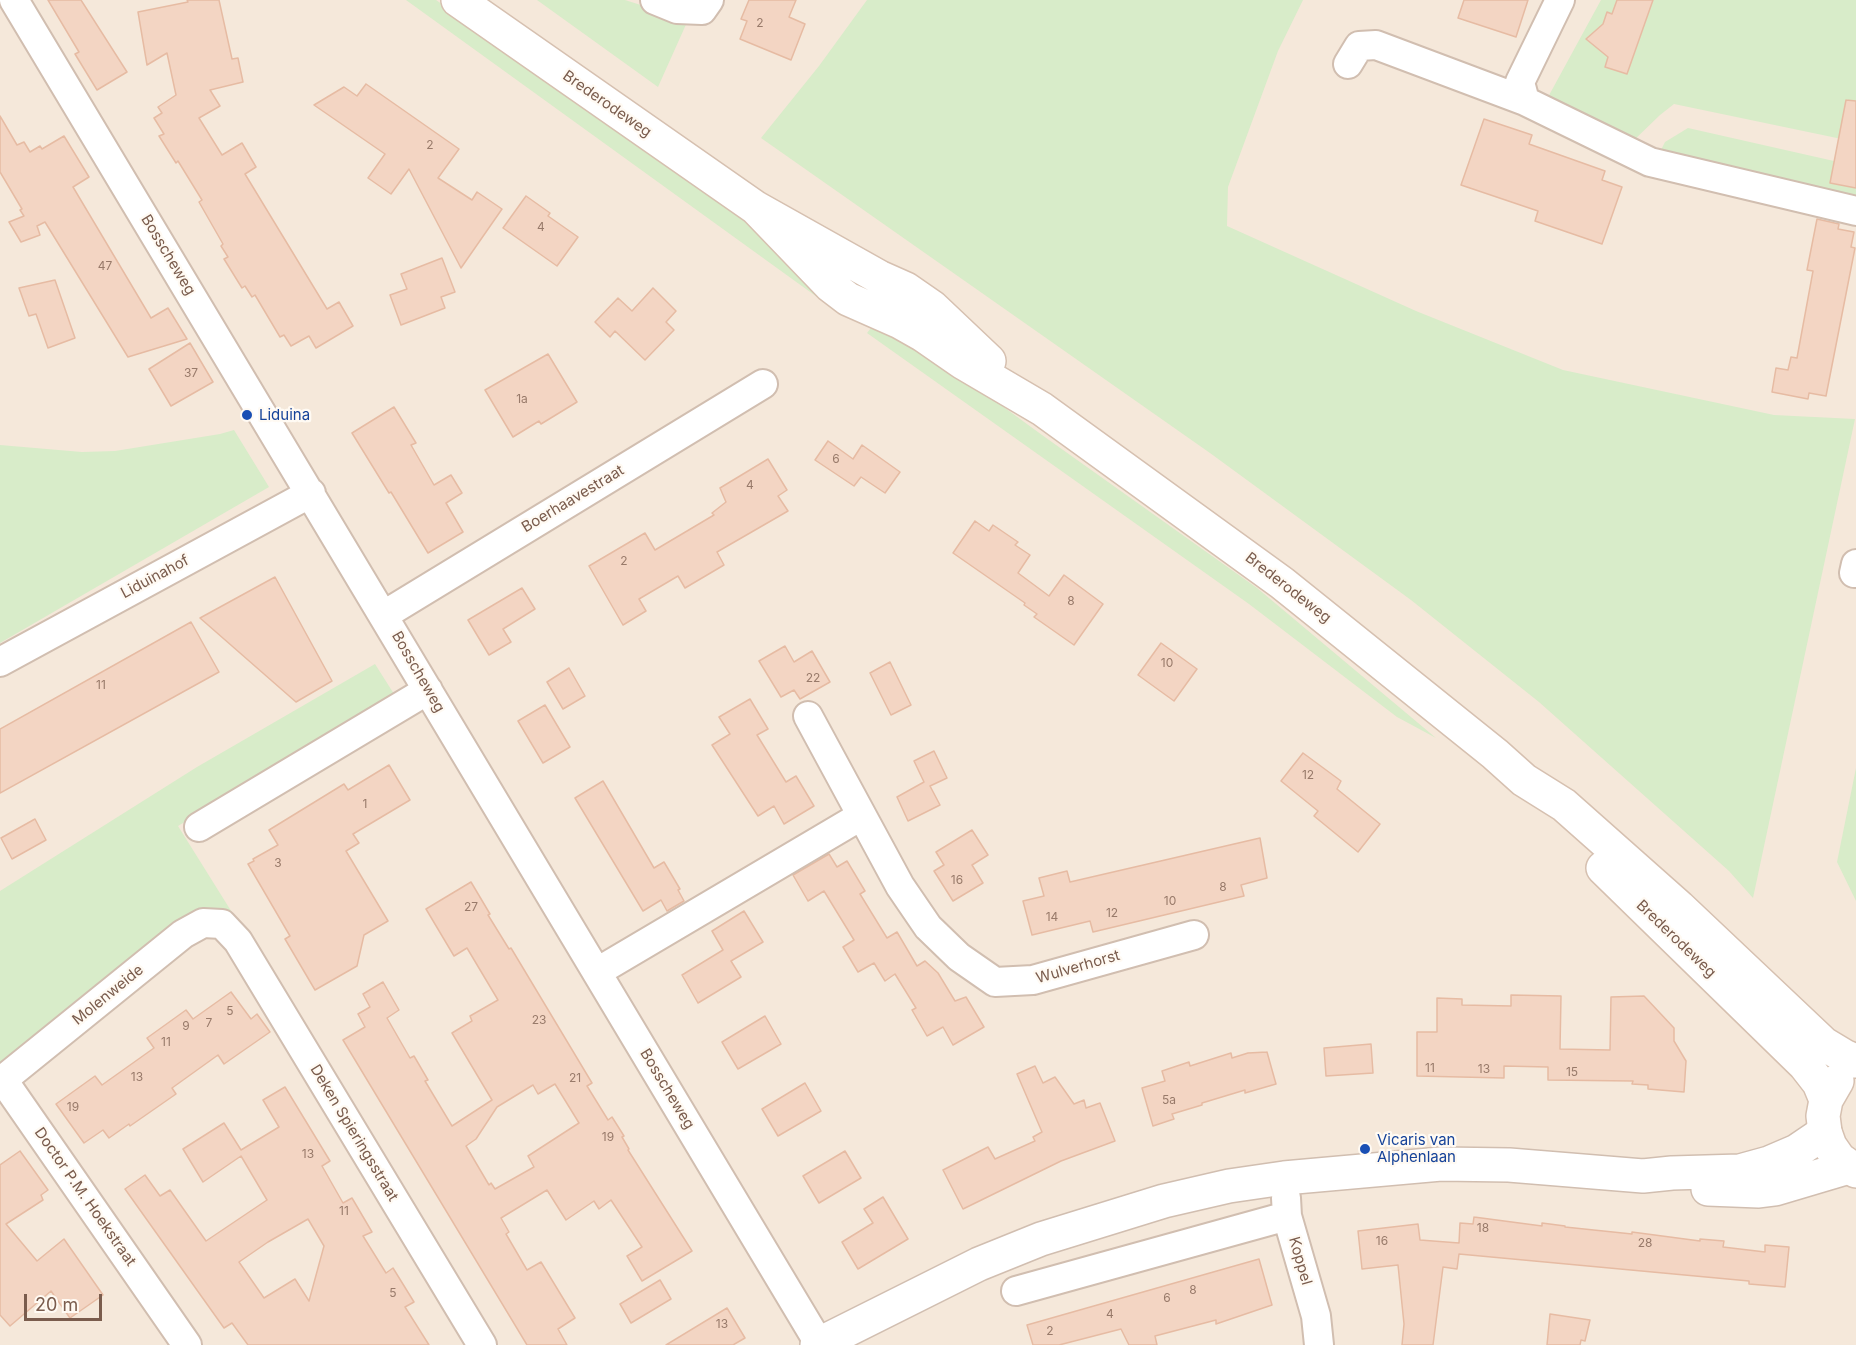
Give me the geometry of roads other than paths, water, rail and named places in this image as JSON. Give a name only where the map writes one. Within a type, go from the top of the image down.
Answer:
[{"type":"main road","name":"Brederodeweg","points":[[459,0],[756,208],[879,277],[906,289],[932,307],[1042,409],[1282,583],[1495,754],[1524,780],[1564,805],[1679,907],[1824,1044],[1856,1061]]},
{"type":"main road","name":"Brederodeweg","points":[[1524,780],[1548,814],[1805,1065],[1819,1083],[1826,1100]]},
{"type":"main road","points":[[1852,1169],[1839,1159],[1830,1146],[1823,1116],[1826,1100],[1834,1084],[1856,1066]]},
{"type":"main road","points":[[819,1345],[979,1264],[1041,1239],[1164,1201],[1229,1186],[1284,1178],[1441,1164],[1509,1166],[1643,1176],[1740,1171],[1797,1150],[1825,1132]]},
{"type":"main road","points":[[1643,1176],[1670,1187],[1760,1191],[1852,1169]]},
{"type":"street","name":"Bosscheweg","points":[[14,0],[819,1345]]},
{"type":"street","points":[[655,0],[677,9],[705,5]]},
{"type":"street","points":[[1525,101],[1520,82],[1560,0]]},
{"type":"street","points":[[1348,64],[1359,46],[1376,45],[1525,101],[1650,162],[1856,211]]},
{"type":"street","name":"Boerhaavestraat","points":[[384,615],[763,384]]},
{"type":"street","name":"Liduinahof","points":[[0,662],[311,493]]},
{"type":"street","points":[[200,827],[428,690]]},
{"type":"street","name":"Wulverhorst","points":[[808,716],[900,886],[928,927],[959,957],[995,982],[1033,980],[1194,935]]},
{"type":"street","points":[[597,972],[861,816]]},
{"type":"street","name":"Molenweide","points":[[1,1081],[183,934],[203,923],[222,924]]},
{"type":"street","name":"Deken Spieringsstraat","points":[[222,924],[238,941],[482,1345]]},
{"type":"street","name":"Doctor P.M. Hoekstraat","points":[[1,1081],[187,1345]]},
{"type":"street","name":"Koppel","points":[[1284,1178],[1287,1216],[1316,1316],[1319,1345]]},
{"type":"street","points":[[1016,1291],[1287,1216]]},
{"type":"place","name":"Liduina","points":[[247,415]]},
{"type":"place","name":"Vicaris van Alphenlaan","points":[[1365,1149]]}]
